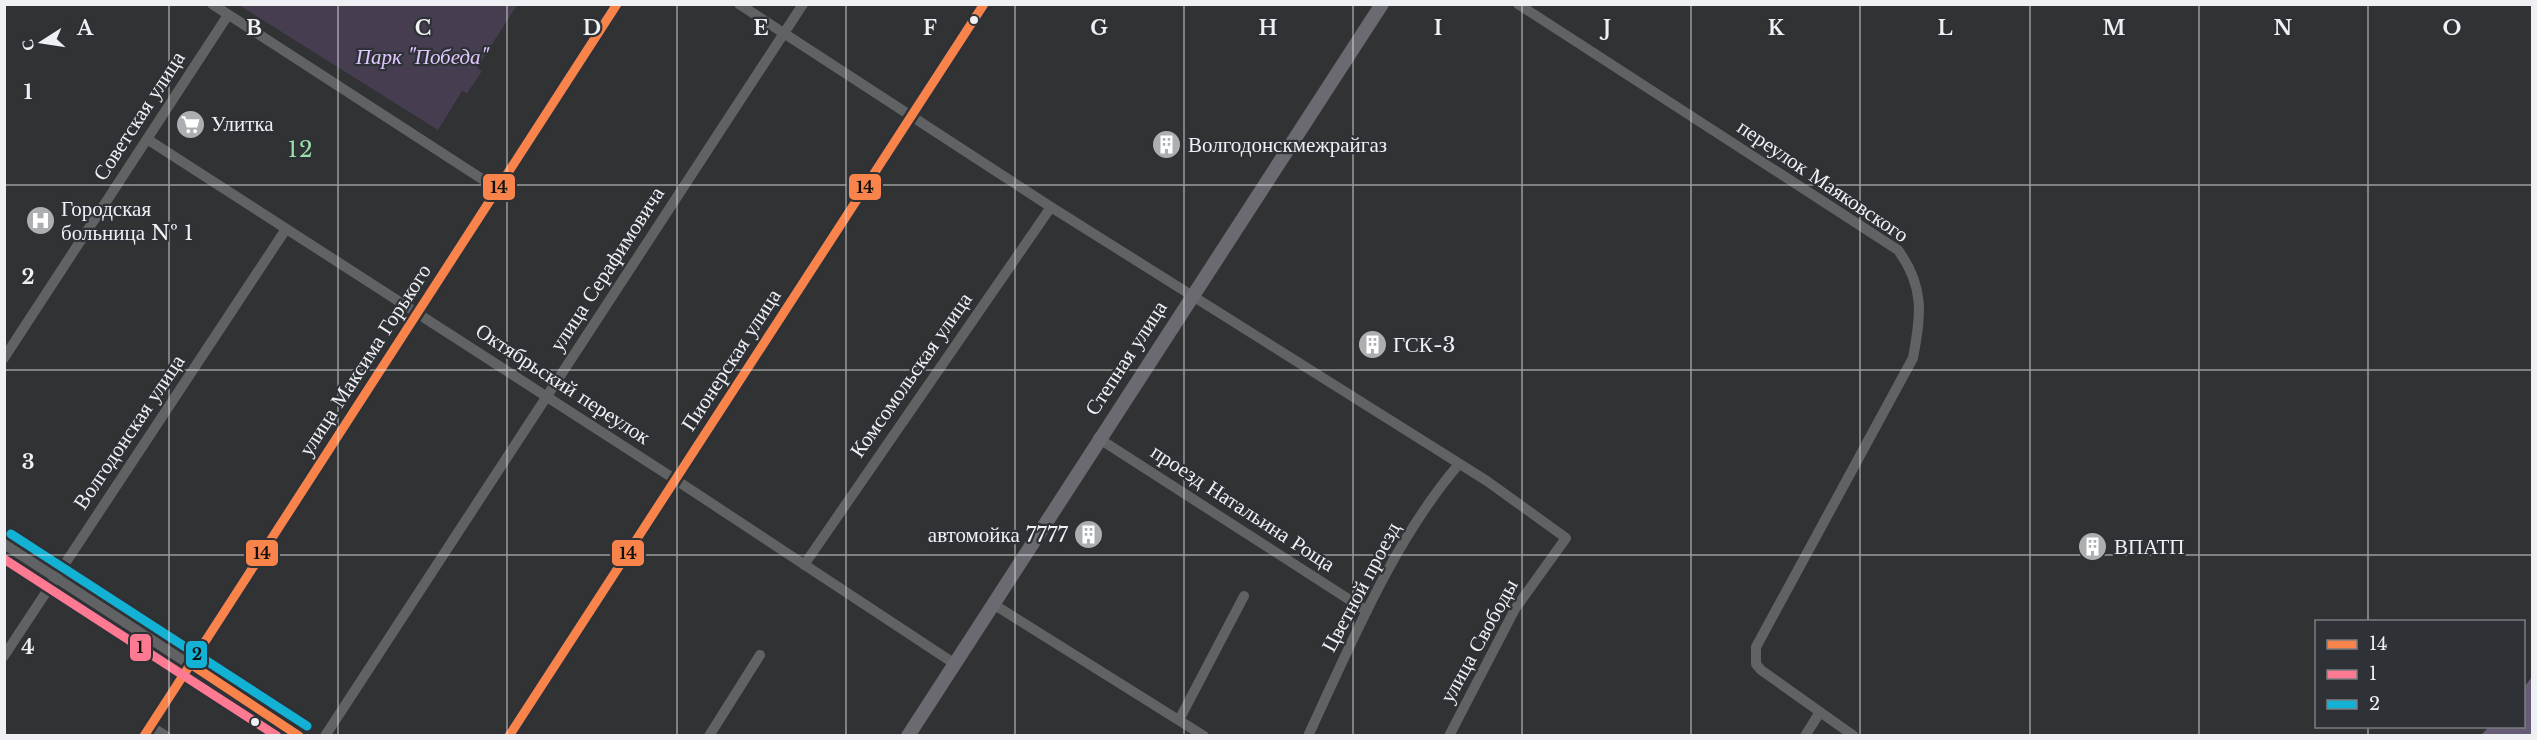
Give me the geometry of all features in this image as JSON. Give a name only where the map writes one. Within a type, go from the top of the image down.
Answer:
[{"type":"main road","name":"Степная улица","points":[[908,735],[1098,438],[1382,4]]},
{"type":"street","points":[[212,4],[499,190]]},
{"type":"street","name":"улица Максима Горького","points":[[144,735],[192,665],[617,4]]},
{"type":"street","points":[[739,4],[1051,207],[1459,464]]},
{"type":"street","name":"улица Серафимовича","points":[[325,735],[802,4]]},
{"type":"street","name":"Пионерская улица","points":[[508,735],[984,4]]},
{"type":"street","name":"переулок Маяковского","points":[[1518,4],[1898,250],[1910,266],[1917,285],[1920,305],[1913,358],[1756,647],[1756,664],[1761,670],[1854,735]]},
{"type":"street","name":"Советская улица","points":[[4,358],[228,15]]},
{"type":"street","name":"Октябрьский переулок","points":[[147,139],[676,480],[955,664]]},
{"type":"street","name":"Комсомольская улица","points":[[804,565],[1051,207]]},
{"type":"street","name":"Волгодонская улица","points":[[4,656],[286,229]]},
{"type":"street","name":"проезд Натальина Роща","points":[[1098,438],[1367,611]]},
{"type":"street","name":"улица Свободы","points":[[1449,735],[1515,609],[1566,538],[1536,514],[1459,464]]},
{"type":"street","name":"Цветной проезд","points":[[1308,735],[1367,611],[1434,494],[1459,464]]},
{"type":"street","points":[[4,544],[300,735]]},
{"type":"street","points":[[1179,720],[1244,596]]},
{"type":"street","points":[[993,604],[1204,735]]},
{"type":"street","points":[[709,735],[760,655]]},
{"type":"street","points":[[1805,735],[1820,712]]},
{"type":"street","points":[[150,726],[166,735]]},
{"type":"green space","name":"Парк \"Победа\"","points":[[239,5],[517,5],[477,68],[482,71],[467,93],[462,91],[438,130]]},
{"type":"shaded area","points":[[2532,677],[2532,735],[2481,735],[2488,728],[2525,728],[2525,686]]},
{"type":"transit line","name":"14","points":[[144,736],[617,4]]},
{"type":"transit line","name":"14","points":[[509,736],[984,4]]},
{"type":"transit line","name":"2","points":[[11,534],[307,726]]},
{"type":"transit line","name":"1","points":[[4,559],[277,736]]},
{"type":"transit line","name":"14","points":[[192,665],[299,736]]},
{"type":"place","name":"Улитка","points":[[190,124]]},
{"type":"place","name":"Волгодонскмежрайгаз","points":[[1167,145]]},
{"type":"place","name":"Городская больница № 1","points":[[40,221]]},
{"type":"place","name":"ГСК-3","points":[[1372,345]]},
{"type":"place","name":"автомойка 7777","points":[[1089,535]]},
{"type":"place","name":"ВПАТП","points":[[2093,547]]},
{"type":"district","name":"12","points":[[301,149]]}]
